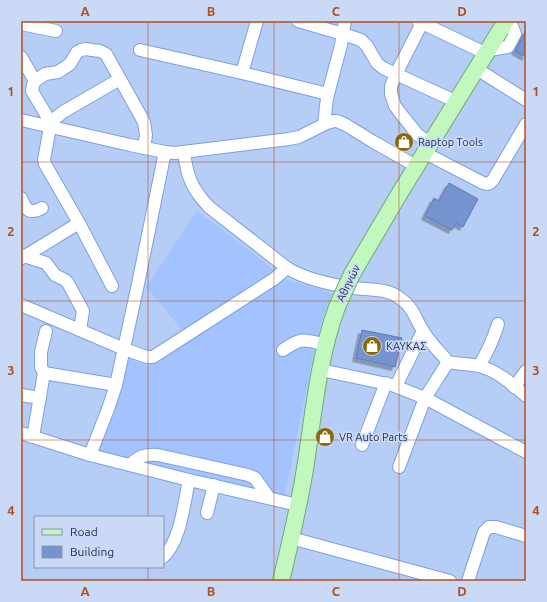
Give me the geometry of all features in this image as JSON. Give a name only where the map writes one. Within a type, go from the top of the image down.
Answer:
[{"type":"main road","name":"Αθηνών","points":[[281,581],[292,538],[304,477],[315,402],[326,345],[337,307],[352,274],[416,166],[506,21]]},
{"type":"street","points":[[242,73],[257,21]]},
{"type":"street","points":[[298,21],[362,40],[377,63],[383,68],[457,102]]},
{"type":"street","points":[[324,124],[328,94],[341,45],[345,21]]},
{"type":"street","points":[[510,21],[515,34],[508,47],[488,52],[421,22],[396,74],[391,90],[392,97],[395,106],[428,148],[483,183],[487,184],[493,180],[526,124]]},
{"type":"street","points":[[21,24],[56,31]]},
{"type":"street","points":[[51,125],[32,91],[35,81],[44,74],[58,72],[70,64],[77,52],[85,49],[100,51],[106,54],[144,122],[146,135],[144,148]]},
{"type":"street","points":[[140,50],[328,94]]},
{"type":"street","points":[[21,57],[35,81]]},
{"type":"street","points":[[477,69],[526,100]]},
{"type":"street","points":[[112,286],[44,161],[44,156],[51,125],[54,119],[63,112],[120,79]]},
{"type":"street","points":[[22,123],[51,125],[165,152],[184,152],[289,139],[298,137],[324,124],[337,121],[416,166]]},
{"type":"street","points":[[90,455],[116,385],[165,152]]},
{"type":"street","points":[[184,152],[189,179],[201,199],[209,207],[287,268],[297,273],[325,282],[354,288],[384,291],[396,295],[412,310],[428,339],[448,362],[479,366],[492,370],[526,396]]},
{"type":"street","points":[[21,198],[28,211],[37,211],[42,208]]},
{"type":"street","points":[[22,257],[79,223]]},
{"type":"street","points":[[22,257],[46,263],[54,274],[68,283],[83,311],[80,330]]},
{"type":"street","points":[[21,305],[124,349],[147,357],[156,356],[274,279],[287,268]]},
{"type":"street","points":[[479,366],[488,352],[498,324]]},
{"type":"street","points":[[46,331],[41,352],[41,367],[44,373],[40,398],[26,436],[90,455],[298,505]]},
{"type":"street","points":[[362,445],[391,385],[423,331]]},
{"type":"street","points":[[283,350],[295,342],[302,340],[308,340],[326,345]]},
{"type":"street","points":[[399,466],[425,398],[448,362]]},
{"type":"street","points":[[321,370],[391,385],[425,398],[526,452]]},
{"type":"street","points":[[514,387],[526,371]]},
{"type":"street","points":[[44,373],[116,385]]},
{"type":"street","points":[[21,395],[40,398]]},
{"type":"street","points":[[130,465],[138,458],[150,454],[248,475],[255,478],[269,498]]},
{"type":"street","points":[[164,556],[172,545],[178,530],[189,480]]},
{"type":"street","points":[[207,513],[214,485]]},
{"type":"street","points":[[468,581],[484,532],[489,527],[496,527],[526,536]]},
{"type":"street","points":[[292,538],[450,581]]},
{"type":"shaded area","points":[[197,211],[287,280],[332,293],[323,317],[315,347],[285,495],[95,451],[126,357],[148,366],[189,338],[146,287]]},
{"type":"building","points":[[526,30],[526,57],[515,51]]},
{"type":"building","points":[[449,183],[478,199],[463,227],[456,223],[452,230],[425,216],[434,198],[439,201]]},
{"type":"building","points":[[362,330],[402,338],[395,367],[356,358]]},
{"type":"place","name":"Raptop Tools","points":[[404,142]]},
{"type":"place","name":"ΚΑΥΚΑΣ","points":[[372,346]]},
{"type":"place","name":"VR Auto Parts","points":[[325,437]]}]
